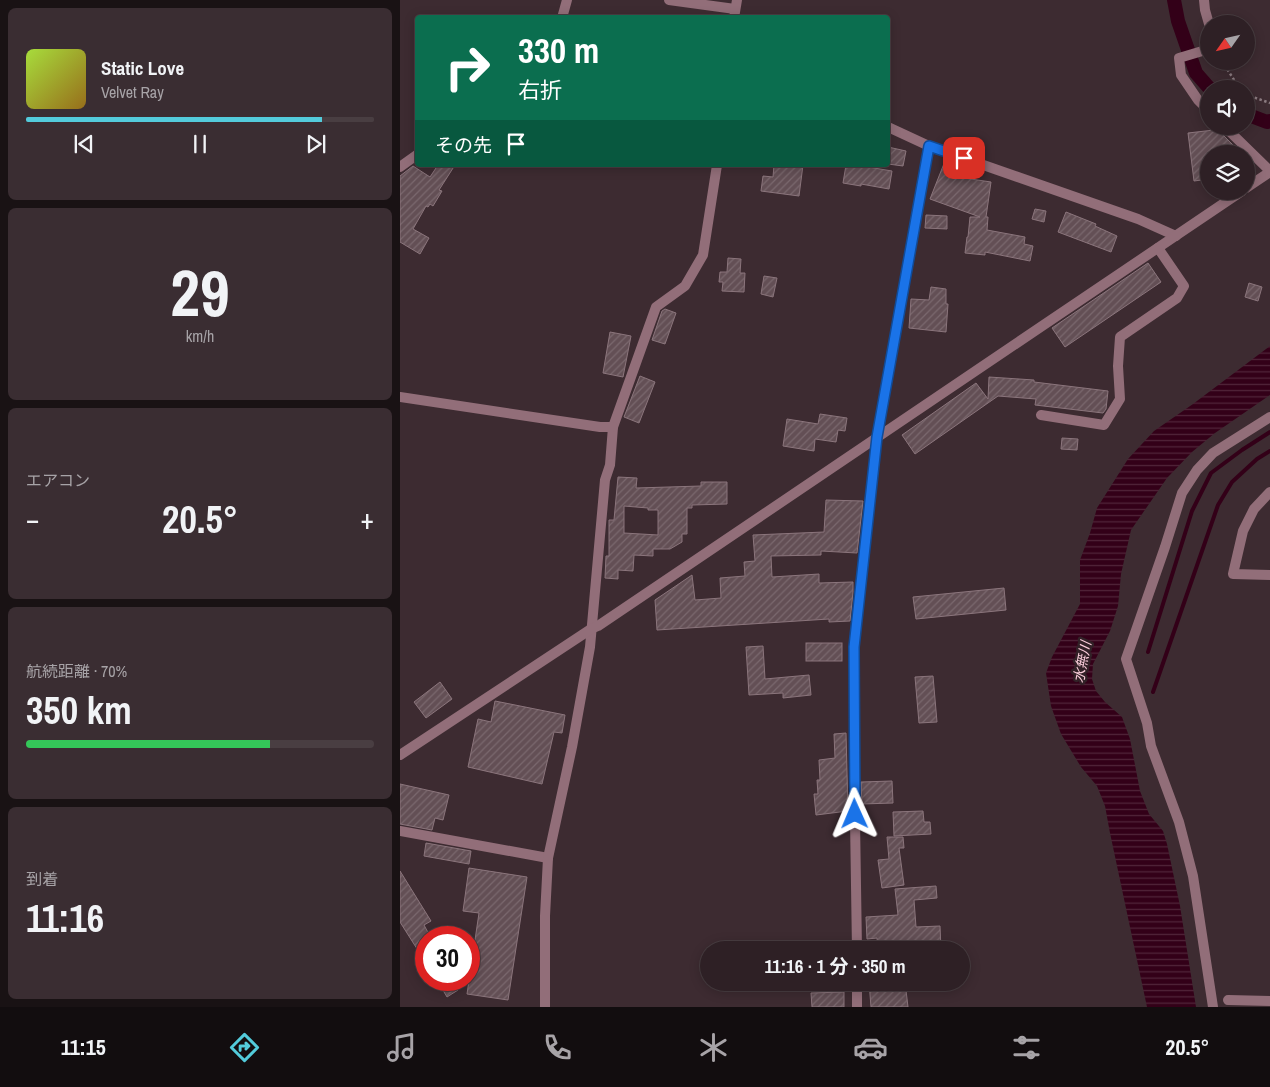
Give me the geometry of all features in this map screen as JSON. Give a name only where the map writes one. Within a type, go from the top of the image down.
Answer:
[{"type":"street","points":[[563,15],[567,0]]},
{"type":"street","points":[[669,0],[735,9]]},
{"type":"street","points":[[1204,0],[1206,15]]},
{"type":"street","points":[[1200,52],[1179,58],[1181,76],[1200,102]]},
{"type":"street","points":[[890,127],[929,146],[1138,219],[1176,236]]},
{"type":"street","points":[[1233,135],[1270,172],[1255,182]]},
{"type":"street","points":[[857,941],[854,647],[877,437],[929,146]]},
{"type":"street","points":[[400,167],[415,156]]},
{"type":"street","points":[[545,1007],[545,916],[548,858],[572,747],[590,647],[605,480],[610,465],[613,427],[656,307],[685,286],[703,255],[717,167]]},
{"type":"street","points":[[400,755],[598,626],[1229,200]]},
{"type":"street","points":[[1041,415],[1104,425],[1120,399],[1118,366],[1120,338],[1177,298],[1184,286],[1158,248]]},
{"type":"street","points":[[400,397],[600,427],[613,427]]},
{"type":"street","points":[[1213,1007],[1190,867],[1179,822],[1151,746],[1147,723],[1126,659],[1182,493],[1197,470],[1212,453],[1270,417]]},
{"type":"street","points":[[1270,492],[1254,509],[1243,531],[1233,574],[1270,575]]},
{"type":"street","points":[[400,831],[548,858]]},
{"type":"street","points":[[857,991],[858,1007]]},
{"type":"street","points":[[1228,1000],[1270,1001]]},
{"type":"path","points":[[1255,98],[1270,103]]},
{"type":"water","name":"水無川","points":[[1270,346],[1270,395],[1215,433],[1192,452],[1167,478],[1131,530],[1121,574],[1118,606],[1110,631],[1093,664],[1092,679],[1096,691],[1122,717],[1130,739],[1140,791],[1149,814],[1163,831],[1167,844],[1180,906],[1196,1007],[1147,1007],[1105,806],[1097,786],[1081,767],[1061,734],[1051,706],[1046,673],[1052,657],[1080,604],[1080,560],[1097,508],[1128,459],[1154,431]]},
{"type":"building","points":[[1200,132],[1200,135],[1223,135],[1233,145],[1200,145],[1200,180],[1194,181],[1188,133]]},
{"type":"building","points":[[890,147],[906,151],[903,166],[890,164]]},
{"type":"building","points":[[945,161],[967,169],[964,178],[991,182],[986,217],[988,217],[987,230],[1025,237],[1024,244],[1033,246],[1030,261],[985,252],[985,255],[965,253],[970,217],[980,217],[930,199]]},
{"type":"building","points":[[413,166],[430,177],[437,167],[454,167],[439,190],[442,191],[433,206],[430,204],[428,207],[426,206],[413,229],[429,238],[420,254],[400,242],[400,176]]},
{"type":"building","points":[[774,167],[803,167],[799,196],[761,191],[763,176],[773,177]]},
{"type":"building","points":[[846,167],[868,167],[892,171],[889,189],[843,183]]},
{"type":"building","points":[[1035,209],[1046,211],[1044,222],[1032,219]]},
{"type":"building","points":[[1066,212],[1096,224],[1095,226],[1117,236],[1111,252],[1058,232]]},
{"type":"building","points":[[926,215],[947,216],[947,229],[925,228]]},
{"type":"building","points":[[728,258],[741,259],[740,273],[745,273],[744,292],[722,291],[723,282],[719,282],[720,272],[727,272]]},
{"type":"building","points":[[1148,263],[1161,282],[1065,347],[1052,328]]},
{"type":"building","points":[[764,276],[777,278],[773,297],[761,294]]},
{"type":"building","points":[[1249,283],[1262,287],[1258,301],[1245,297]]},
{"type":"building","points":[[931,287],[946,289],[946,304],[948,304],[946,332],[909,328],[911,299],[929,300]]},
{"type":"building","points":[[665,309],[676,313],[665,344],[652,340],[662,311]]},
{"type":"building","points":[[610,332],[631,336],[623,377],[603,373]]},
{"type":"building","points":[[640,376],[655,382],[639,423],[624,417]]},
{"type":"building","points":[[989,377],[1034,380],[1034,382],[1108,391],[1106,409],[1103,413],[1035,405],[1036,399],[998,396],[915,454],[902,435],[976,383],[988,399]]},
{"type":"building","points":[[820,414],[847,418],[845,431],[838,430],[836,442],[815,439],[814,451],[783,446],[787,419],[818,424]]},
{"type":"building","points":[[1062,438],[1078,439],[1077,450],[1061,449]]},
{"type":"building","points":[[618,477],[637,478],[636,488],[701,486],[701,482],[727,482],[727,504],[692,505],[692,508],[687,508],[687,534],[682,534],[682,542],[670,549],[653,549],[653,556],[634,555],[633,571],[618,570],[618,579],[605,578],[606,556],[609,556],[609,520],[614,520]],"holes":[[[624,506],[648,508],[648,510],[658,510],[658,535],[624,533]]]},
{"type":"building","points":[[826,500],[863,501],[857,553],[821,551],[821,555],[771,556],[772,577],[819,574],[819,583],[853,582],[850,621],[829,622],[829,619],[657,630],[655,600],[692,575],[695,600],[721,598],[720,578],[745,576],[744,562],[755,561],[753,535],[824,532]]},
{"type":"building","points":[[1004,588],[1006,610],[916,619],[913,597]]},
{"type":"building","points":[[806,643],[842,643],[842,661],[806,661]]},
{"type":"building","points":[[763,646],[765,679],[809,675],[811,695],[783,698],[783,693],[749,695],[746,647]]},
{"type":"building","points":[[933,676],[937,722],[919,723],[915,677]]},
{"type":"building","points":[[440,682],[452,699],[426,718],[414,702]]},
{"type":"building","points":[[495,701],[565,715],[562,733],[554,732],[542,784],[468,767],[478,719],[491,722]]},
{"type":"building","points":[[846,733],[848,811],[816,815],[814,794],[818,794],[817,780],[820,780],[819,760],[835,758],[834,734]]},
{"type":"building","points":[[892,781],[893,803],[862,804],[861,782]]},
{"type":"building","points":[[400,784],[449,795],[443,820],[435,818],[432,830],[400,824]]},
{"type":"building","points":[[923,811],[924,822],[930,822],[931,834],[894,836],[893,812]]},
{"type":"building","points":[[887,837],[903,837],[904,848],[899,848],[904,885],[882,888],[878,860],[889,859]]},
{"type":"building","points":[[426,843],[471,851],[469,864],[424,856]]},
{"type":"building","points":[[469,868],[527,877],[508,1000],[467,994],[467,991],[480,991],[480,926],[477,926],[479,913],[463,911]]},
{"type":"building","points":[[400,871],[431,921],[425,926],[415,926],[415,946],[400,922]]},
{"type":"building","points":[[936,886],[937,898],[914,900],[916,927],[940,926],[941,941],[877,941],[877,938],[867,939],[866,917],[898,915],[895,889]]},
{"type":"building","points":[[443,991],[456,991],[447,997]]},
{"type":"building","points":[[870,991],[906,991],[908,1007],[871,1007]]},
{"type":"building","points":[[844,992],[844,1007],[812,1007],[811,993]]},
{"type":"waterway","points":[[1174,0],[1178,21],[1196,73],[1202,80]]},
{"type":"waterway","points":[[1255,117],[1267,122],[1270,121]]},
{"type":"waterway","points":[[1148,652],[1192,511],[1211,473],[1270,432]]},
{"type":"waterway","points":[[1153,692],[1218,505],[1232,482],[1257,459],[1270,451]]},
{"type":"route","points":[[855,814],[854,647],[877,437],[929,146],[964,158]]}]
